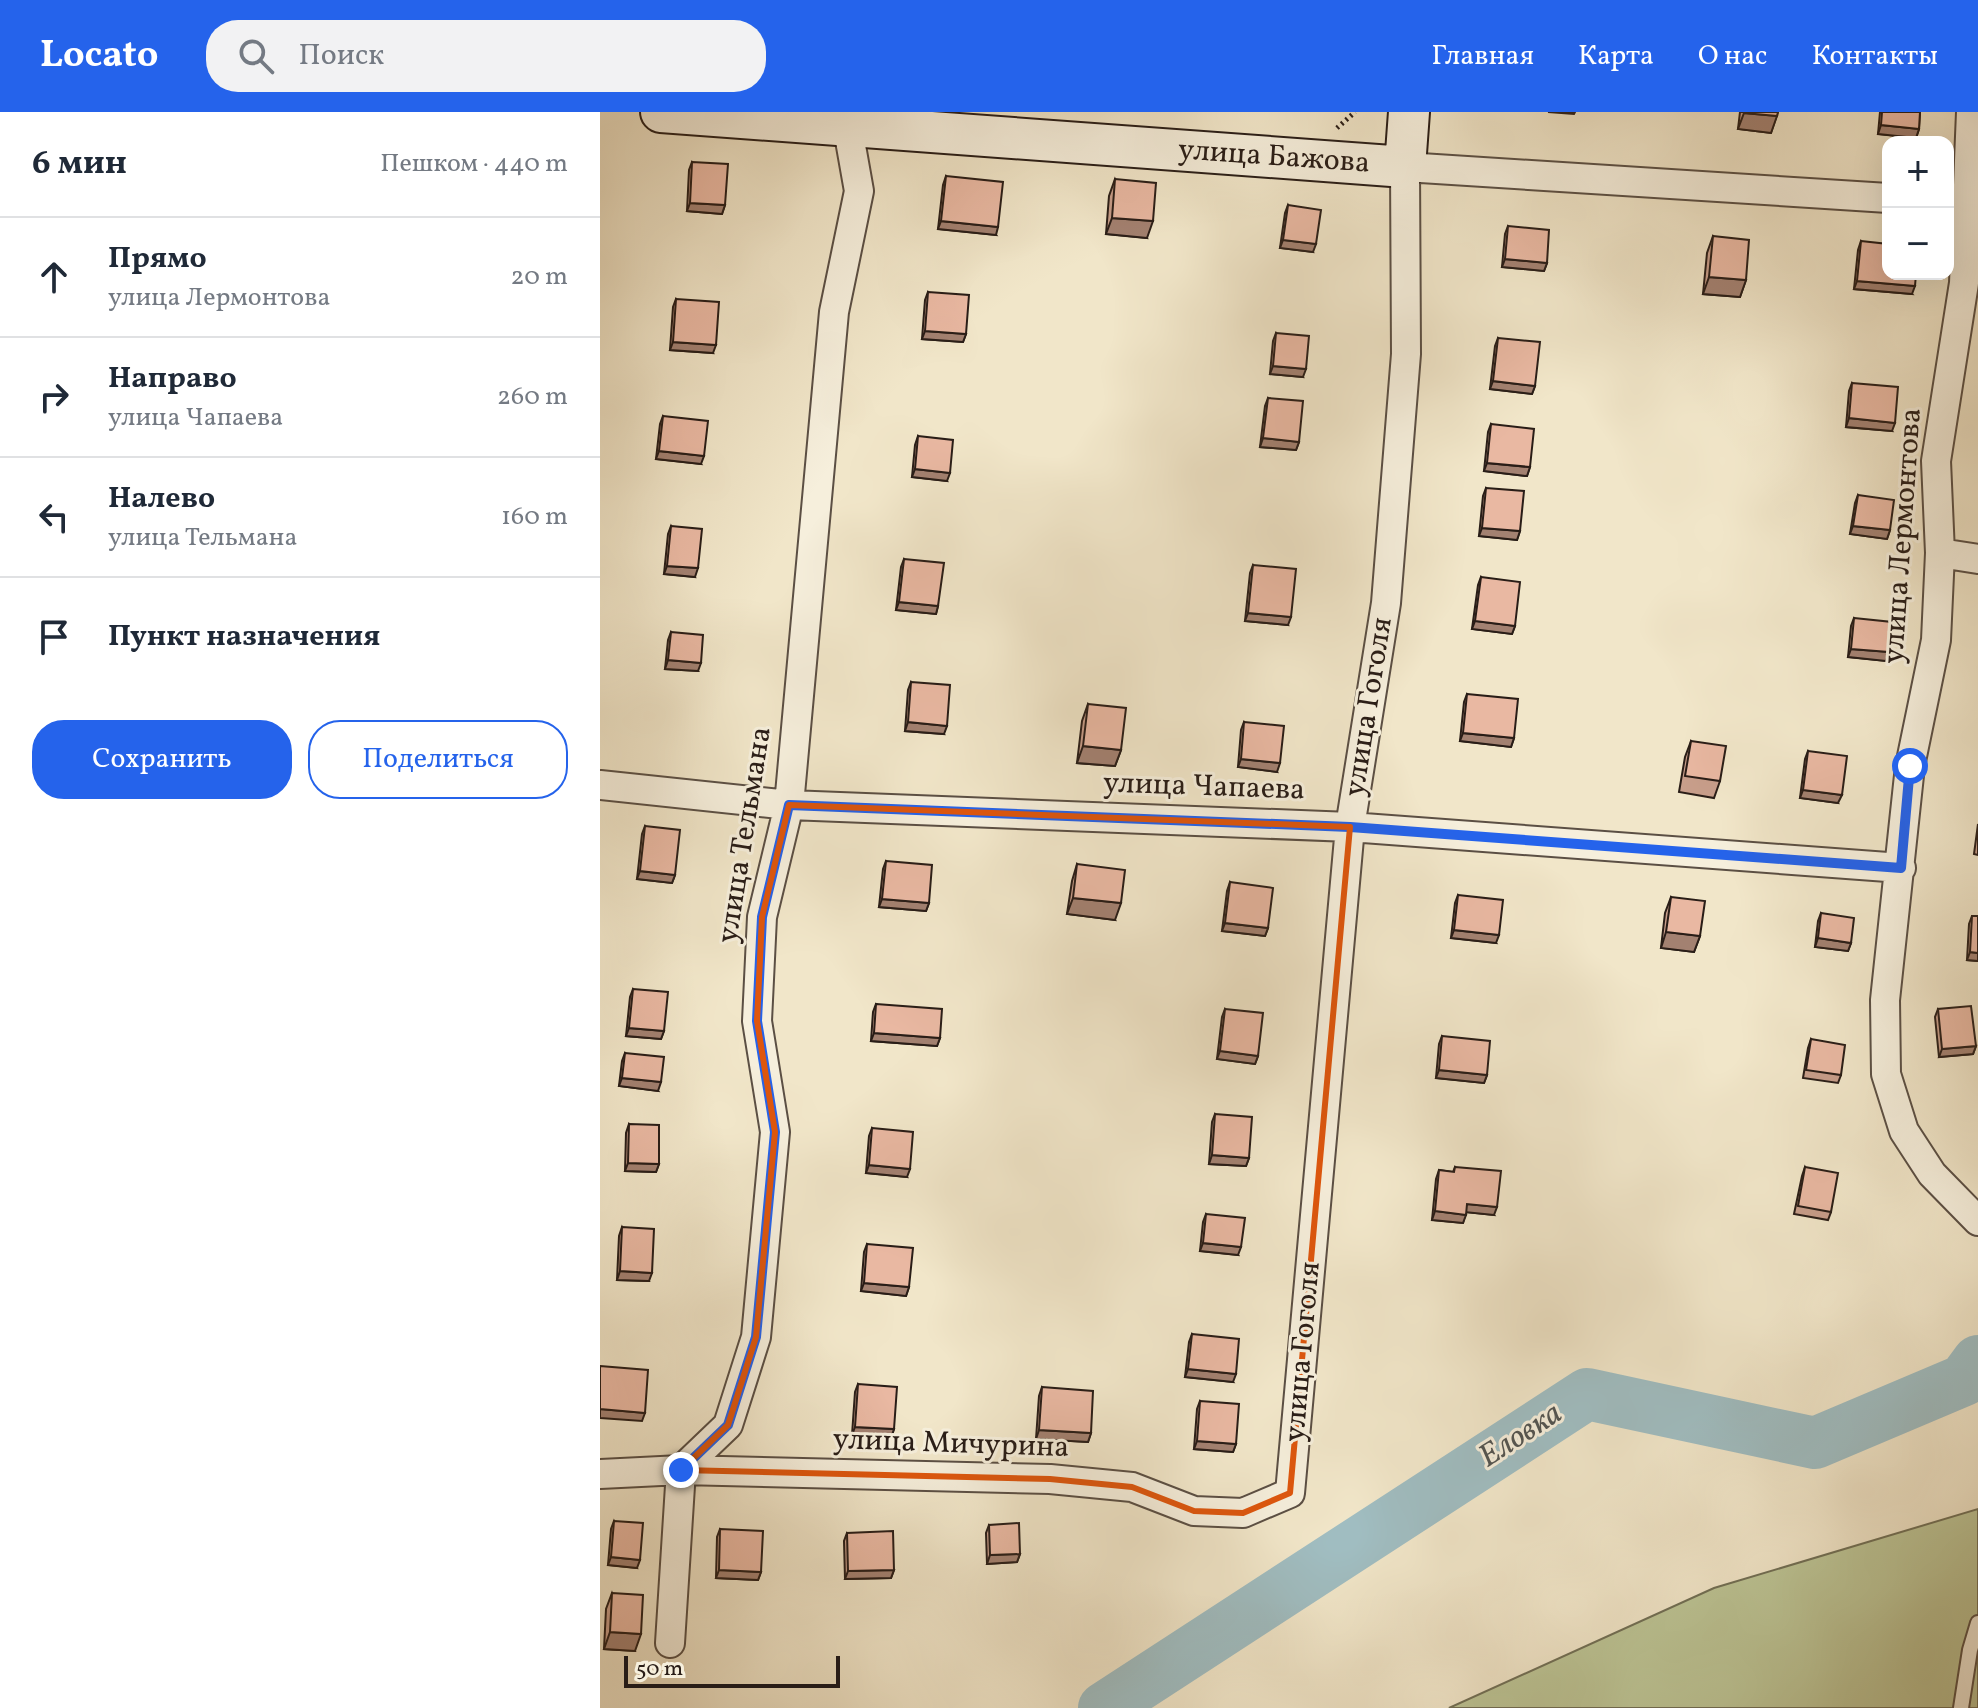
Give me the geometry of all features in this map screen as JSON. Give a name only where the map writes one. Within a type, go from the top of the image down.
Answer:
[{"type":"street","name":"улица Бажова","points":[[661,112],[846,118],[1405,167],[1882,198]]},
{"type":"street","name":"улица Гоголя","points":[[1290,1493],[1350,827],[1386,603],[1405,370],[1405,167],[1409,112]]},
{"type":"street","name":"улица Лермонтова","points":[[1971,112],[1964,203],[1964,283],[1936,461],[1940,553],[1936,640],[1910,766],[1885,1000],[1886,1074],[1904,1131],[1932,1174],[1978,1221]]},
{"type":"street","name":"улица Тельмана","points":[[681,1470],[728,1425],[756,1337],[775,1132],[757,1021],[762,917],[789,805],[834,312],[859,191],[846,118]]},
{"type":"street","points":[[1940,553],[1978,559]]},
{"type":"street","name":"улица Чапаева","points":[[600,785],[789,805],[1350,827],[1901,868]]},
{"type":"street","points":[[670,1643],[681,1470]]},
{"type":"street","name":"улица Мичурина","points":[[600,1474],[681,1470],[1050,1479],[1132,1487],[1194,1511],[1243,1513],[1290,1493]]},
{"type":"lane","points":[[1961,1708],[1970,1650],[1978,1623]]},
{"type":"highlighted area","points":[[789,805],[1350,827],[1290,1493],[1243,1513],[1194,1511],[1132,1487],[1050,1479],[681,1470],[728,1425],[756,1337],[775,1132],[757,1021],[762,917]]},
{"type":"green space","points":[[1978,1509],[1978,1708],[1449,1708],[1714,1588]]},
{"type":"building","points":[[1744,112],[1778,112],[1777,116]]},
{"type":"building","points":[[1882,112],[1920,112],[1919,129],[1881,125]]},
{"type":"building","points":[[692,162],[728,164],[725,205],[690,203]]},
{"type":"building","points":[[946,176],[1003,182],[998,227],[941,221]]},
{"type":"building","points":[[1115,179],[1156,183],[1153,221],[1112,218]]},
{"type":"building","points":[[1288,205],[1321,210],[1316,244],[1283,240]]},
{"type":"building","points":[[1508,226],[1549,230],[1547,263],[1505,259]]},
{"type":"building","points":[[1713,236],[1749,240],[1746,280],[1709,277]]},
{"type":"building","points":[[1861,241],[1882,243],[1882,280],[1916,280],[1915,286],[1857,281]]},
{"type":"building","points":[[928,292],[969,295],[966,334],[925,331]]},
{"type":"building","points":[[676,299],[719,302],[716,345],[673,342]]},
{"type":"building","points":[[1276,333],[1309,336],[1306,369],[1273,366]]},
{"type":"building","points":[[1498,338],[1540,342],[1535,386],[1493,381]]},
{"type":"building","points":[[1852,383],[1898,387],[1895,423],[1849,418]]},
{"type":"building","points":[[1268,398],[1303,401],[1299,442],[1263,438]]},
{"type":"building","points":[[663,416],[708,421],[704,456],[659,451]]},
{"type":"building","points":[[1491,424],[1534,429],[1530,467],[1487,463]]},
{"type":"building","points":[[918,436],[953,440],[950,473],[915,469]]},
{"type":"building","points":[[1486,488],[1524,491],[1520,531],[1482,528]]},
{"type":"building","points":[[1858,495],[1894,500],[1890,530],[1853,526]]},
{"type":"building","points":[[671,526],[702,529],[698,568],[667,566]]},
{"type":"building","points":[[904,559],[944,563],[938,606],[899,602]]},
{"type":"building","points":[[1253,565],[1296,569],[1291,617],[1248,613]]},
{"type":"building","points":[[1481,577],[1520,582],[1515,626],[1475,621]]},
{"type":"building","points":[[1854,618],[1892,622],[1889,652],[1851,649]]},
{"type":"building","points":[[671,632],[703,635],[701,663],[668,660]]},
{"type":"building","points":[[911,682],[950,685],[947,726],[908,722]]},
{"type":"building","points":[[1467,694],[1518,699],[1514,738],[1463,733]]},
{"type":"building","points":[[1088,704],[1126,708],[1121,750],[1083,746]]},
{"type":"building","points":[[1244,722],[1284,726],[1280,763],[1241,759]]},
{"type":"building","points":[[1691,741],[1726,746],[1720,781],[1685,776]]},
{"type":"building","points":[[1808,751],[1847,756],[1842,795],[1803,790]]},
{"type":"building","points":[[645,826],[680,830],[675,875],[640,871]]},
{"type":"building","points":[[886,861],[932,865],[929,903],[882,899]]},
{"type":"building","points":[[1077,864],[1125,870],[1121,903],[1073,898]]},
{"type":"building","points":[[1230,882],[1273,888],[1268,928],[1225,923]]},
{"type":"building","points":[[1458,895],[1503,900],[1499,935],[1454,930]]},
{"type":"building","points":[[1671,897],[1705,901],[1700,936],[1666,932]]},
{"type":"building","points":[[1821,913],[1854,918],[1851,943],[1818,938]]},
{"type":"building","points":[[1972,916],[1978,916],[1978,953],[1970,952]]},
{"type":"building","points":[[633,989],[668,992],[664,1031],[629,1028]]},
{"type":"building","points":[[876,1004],[942,1009],[940,1038],[874,1033]]},
{"type":"building","points":[[1971,1006],[1976,1046],[1942,1049],[1938,1009]]},
{"type":"building","points":[[1225,1009],[1263,1013],[1258,1056],[1220,1051]]},
{"type":"building","points":[[1442,1036],[1490,1041],[1487,1075],[1439,1070]]},
{"type":"building","points":[[1811,1039],[1845,1045],[1841,1075],[1806,1070]]},
{"type":"building","points":[[625,1053],[664,1057],[661,1082],[622,1078]]},
{"type":"building","points":[[1215,1114],[1252,1117],[1249,1158],[1212,1155]]},
{"type":"building","points":[[629,1124],[659,1125],[659,1164],[628,1163]]},
{"type":"building","points":[[872,1128],[913,1132],[910,1169],[869,1165]]},
{"type":"building","points":[[1455,1167],[1501,1171],[1497,1207],[1467,1204],[1466,1215],[1435,1211],[1439,1170],[1454,1172]]},
{"type":"building","points":[[1805,1167],[1838,1173],[1831,1212],[1798,1206]]},
{"type":"building","points":[[1206,1214],[1245,1218],[1241,1247],[1203,1243]]},
{"type":"building","points":[[622,1227],[654,1229],[652,1273],[620,1271]]},
{"type":"building","points":[[867,1244],[913,1248],[909,1287],[864,1283]]},
{"type":"building","points":[[1192,1334],[1239,1339],[1236,1374],[1188,1369]]},
{"type":"building","points":[[600,1366],[648,1370],[645,1413],[600,1409]]},
{"type":"building","points":[[858,1384],[897,1387],[894,1429],[855,1427]]},
{"type":"building","points":[[1042,1387],[1093,1391],[1091,1433],[1039,1430]]},
{"type":"building","points":[[1200,1401],[1239,1404],[1236,1444],[1197,1441]]},
{"type":"building","points":[[614,1521],[643,1523],[640,1560],[611,1557]]},
{"type":"building","points":[[1019,1523],[1020,1554],[990,1555],[989,1525]]},
{"type":"building","points":[[720,1529],[763,1531],[761,1572],[719,1570]]},
{"type":"building","points":[[893,1531],[894,1570],[848,1571],[847,1533]]},
{"type":"building","points":[[612,1593],[643,1595],[641,1634],[610,1632]]},
{"type":"waterway","name":"Еловка","points":[[1104,1708],[1587,1394],[1815,1443],[1964,1380],[1978,1361]]},
{"type":"route","points":[[681,1470],[728,1425],[756,1337],[775,1132],[757,1021],[762,917],[789,805],[1350,827],[1901,868],[1910,766]]}]
